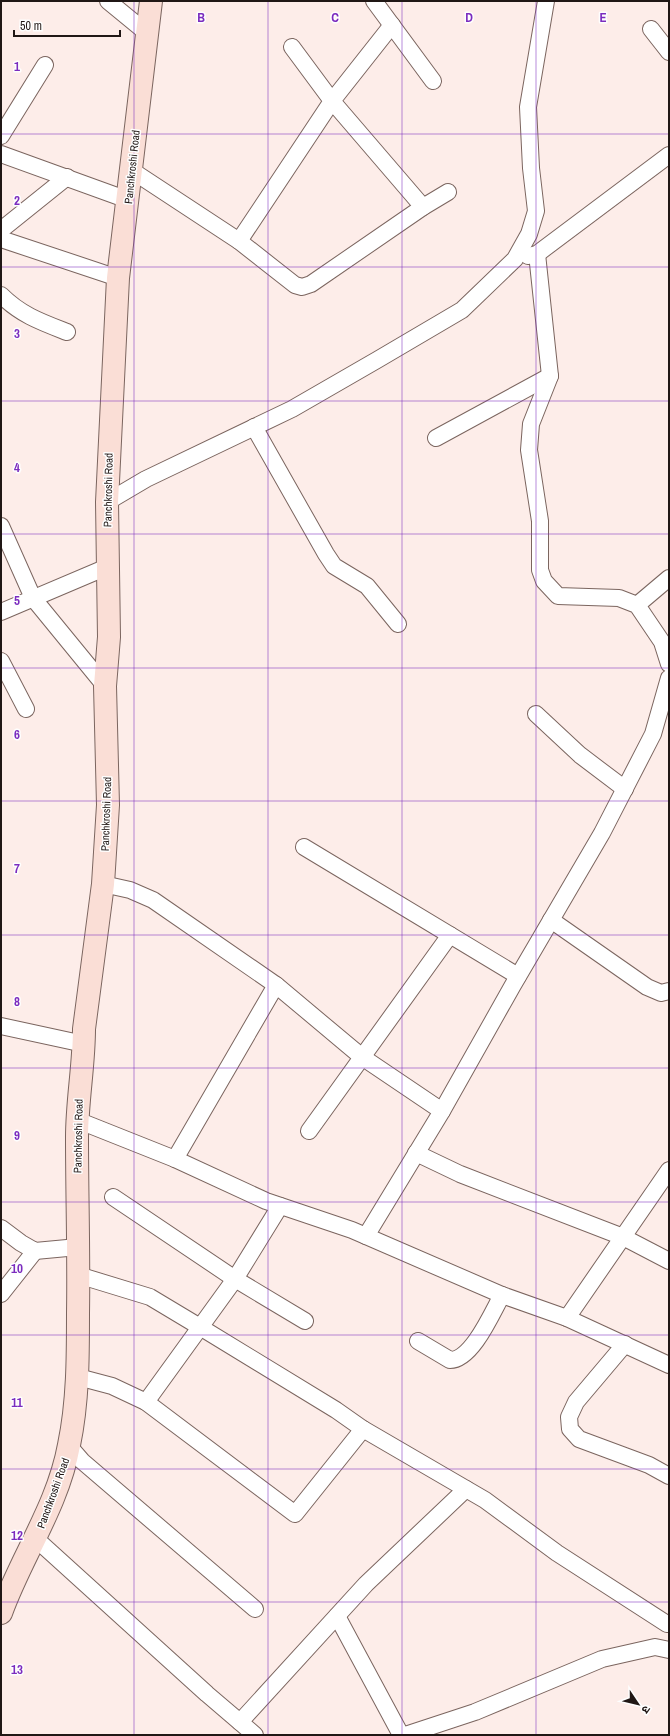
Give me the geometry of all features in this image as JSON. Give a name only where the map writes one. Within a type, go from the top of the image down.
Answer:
[{"type":"street","points":[[108,1],[147,33]]},
{"type":"street","name":"Panchkroshi Road","points":[[1,1613],[8,1592],[36,1539],[58,1484],[69,1446],[78,1377],[77,1120],[84,1029],[104,884],[108,805],[106,686],[109,637],[107,502],[118,278],[151,1]]},
{"type":"street","points":[[374,1],[433,81]]},
{"type":"street","points":[[107,502],[146,479],[305,401],[462,310],[515,259],[529,234],[536,211],[531,168],[528,107],[546,1]]},
{"type":"street","points":[[239,241],[332,101],[392,25]]},
{"type":"street","points":[[651,29],[669,52]]},
{"type":"street","points":[[292,47],[332,101],[422,207]]},
{"type":"street","points":[[1,136],[45,64]]},
{"type":"street","points":[[1,154],[128,200]]},
{"type":"street","points":[[515,259],[537,254],[669,155]]},
{"type":"street","points":[[131,170],[239,241],[295,285],[302,287],[311,284],[422,207],[448,192]]},
{"type":"street","points":[[1,230],[67,177]]},
{"type":"street","points":[[1,239],[118,278]]},
{"type":"street","points":[[537,254],[550,376],[531,424],[530,450],[540,521],[540,570],[544,581],[558,596],[619,598],[637,605],[662,642],[669,664]]},
{"type":"street","points":[[1,295],[14,307],[34,319],[68,332]]},
{"type":"street","points":[[436,438],[550,376]]},
{"type":"street","points":[[254,427],[334,566],[367,586],[398,624]]},
{"type":"street","points":[[1,526],[33,598],[106,686]]},
{"type":"street","points":[[1,612],[107,568]]},
{"type":"street","points":[[637,605],[669,578]]},
{"type":"street","points":[[1,661],[26,709]]},
{"type":"street","points":[[366,1236],[442,1111],[518,976],[602,833],[653,734],[669,678]]},
{"type":"street","points":[[536,714],[580,755],[625,789]]},
{"type":"street","points":[[304,847],[518,976]]},
{"type":"street","points":[[104,884],[130,890],[153,900],[276,985],[362,1057],[442,1111]]},
{"type":"street","points":[[551,920],[647,987],[666,995]]},
{"type":"street","points":[[309,1131],[450,935]]},
{"type":"street","points":[[175,1159],[276,985]]},
{"type":"street","points":[[1,1026],[84,1044]]},
{"type":"street","points":[[77,1120],[175,1159],[266,1201],[366,1236],[502,1295],[567,1318],[669,1365]]},
{"type":"street","points":[[416,1153],[460,1174],[623,1237],[669,1261]]},
{"type":"street","points":[[567,1318],[669,1170]]},
{"type":"street","points":[[113,1197],[235,1279],[304,1322]]},
{"type":"street","points":[[146,1402],[235,1279],[280,1206]]},
{"type":"street","points":[[1,1228],[21,1243],[35,1251],[78,1247]]},
{"type":"street","points":[[1,1294],[35,1251]]},
{"type":"street","points":[[78,1275],[150,1297],[336,1410],[364,1429],[485,1500],[557,1554],[668,1623],[662,1648],[602,1659],[475,1712],[405,1735]]},
{"type":"street","points":[[418,1341],[450,1360],[456,1360],[472,1347],[502,1295]]},
{"type":"street","points":[[625,1344],[576,1402],[569,1417],[570,1429],[579,1439],[649,1465],[669,1476]]},
{"type":"street","points":[[78,1377],[112,1386],[146,1402],[295,1514],[364,1429]]},
{"type":"street","points":[[69,1446],[82,1461],[255,1609]]},
{"type":"street","points":[[240,1722],[366,1584],[466,1489]]},
{"type":"street","points":[[36,1539],[255,1735]]},
{"type":"street","points":[[337,1616],[400,1735]]}]
